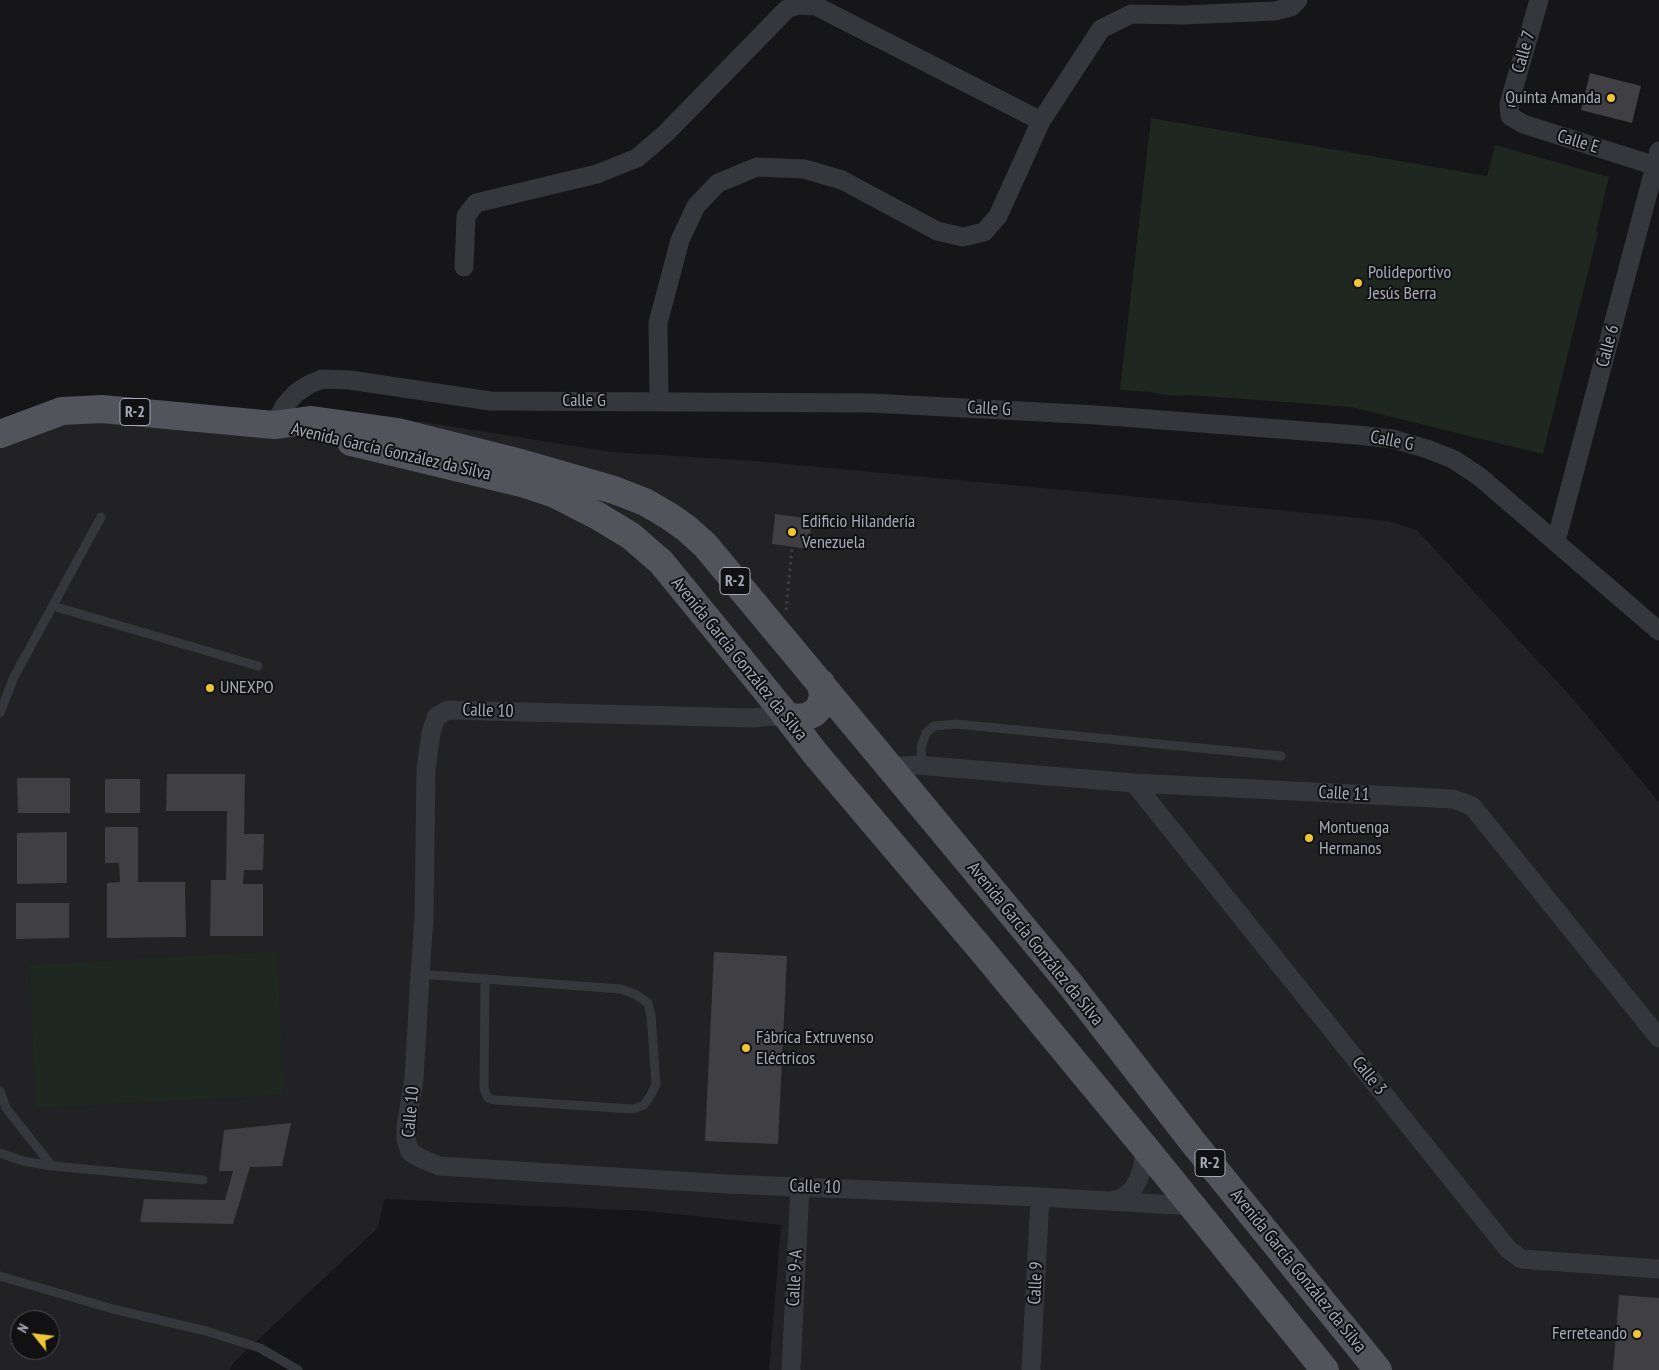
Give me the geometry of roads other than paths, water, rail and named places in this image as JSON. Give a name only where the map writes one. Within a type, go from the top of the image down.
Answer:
[{"type":"main road","name":"R-2","points":[[0,434],[62,411],[92,410],[274,425]]},
{"type":"main road","name":"Avenida García González da Silva","points":[[274,425],[312,420],[398,432],[592,483],[645,502],[681,524],[705,545],[849,718],[908,771],[1192,1141],[1378,1370]]},
{"type":"main road","name":"Avenida García González da Silva","points":[[274,425],[308,436],[335,439],[382,449],[525,484],[554,494],[632,536],[661,562],[814,752],[979,947],[1193,1206],[1324,1370]]},
{"type":"main road","points":[[785,715],[796,718],[806,717],[814,713],[820,707],[822,696],[820,684]]},
{"type":"main road","points":[[814,752],[814,744],[821,728],[826,723],[849,718]]},
{"type":"street","points":[[659,401],[658,323],[680,240],[696,206],[718,183],[757,167],[804,169],[842,180],[937,231],[963,236],[984,232],[998,216],[1041,121],[1100,30],[1131,14],[1275,10],[1291,7],[1298,0]]},
{"type":"street","name":"Calle 7","points":[[1509,104],[1539,0]]},
{"type":"street","points":[[464,267],[466,216],[476,203],[597,174],[636,158],[666,133],[787,9],[798,5],[816,6],[1041,121]]},
{"type":"street","name":"Calle E","points":[[1509,104],[1510,116],[1523,124],[1658,161]]},
{"type":"street","name":"Calle 6","points":[[1556,542],[1658,161]]},
{"type":"street","name":"Calle G","points":[[274,425],[285,405],[296,393],[322,379],[350,380],[490,400],[871,403],[1096,415],[1357,434],[1393,439],[1427,449],[1452,460],[1480,477],[1659,632]]},
{"type":"street","name":"Calle 10","points":[[785,715],[752,718],[448,710],[436,717],[431,734],[426,769],[424,918],[414,1079],[406,1127],[406,1139],[410,1152],[439,1166],[726,1184],[1040,1197],[1193,1206]]},
{"type":"street","name":"Calle 11","points":[[908,771],[1453,799],[1472,806],[1659,1038]]},
{"type":"street","name":"Calle 3","points":[[1134,783],[1508,1249],[1521,1259],[1659,1269]]},
{"type":"street","points":[[1112,1201],[1122,1198],[1133,1189],[1138,1180],[1144,1157],[1142,1144]]},
{"type":"street","name":"Calle 9-A","points":[[791,1370],[800,1186]]},
{"type":"street","name":"Calle 9","points":[[1031,1370],[1040,1197]]},
{"type":"lane","points":[[0,713],[14,677],[101,517]]},
{"type":"lane","points":[[53,606],[258,666]]},
{"type":"lane","points":[[908,771],[921,748],[926,733],[934,726],[956,724],[1280,756]]},
{"type":"lane","points":[[420,975],[486,979],[621,989],[636,994],[648,1004],[651,1015],[656,1084],[652,1095],[644,1105],[633,1109],[488,1098],[484,1089],[486,979]]},
{"type":"lane","points":[[0,1091],[6,1108],[52,1166]]},
{"type":"lane","points":[[0,1153],[24,1161],[52,1166],[203,1180]]},
{"type":"lane","points":[[0,1276],[113,1309],[206,1331],[260,1348],[298,1370]]},
{"type":"place","name":"Quinta Amanda","points":[[1611,98]]},
{"type":"place","name":"Polideportivo Jesús Berra","points":[[1358,283]]},
{"type":"place","name":"Edificio Hilandería Venezuela","points":[[792,532]]},
{"type":"place","name":"UNEXPO","points":[[210,688]]},
{"type":"place","name":"Montuenga Hermanos","points":[[1309,838]]},
{"type":"place","name":"Fábrica Extruvenso Eléctricos","points":[[746,1048]]},
{"type":"place","name":"Ferreteando","points":[[1637,1334]]}]
